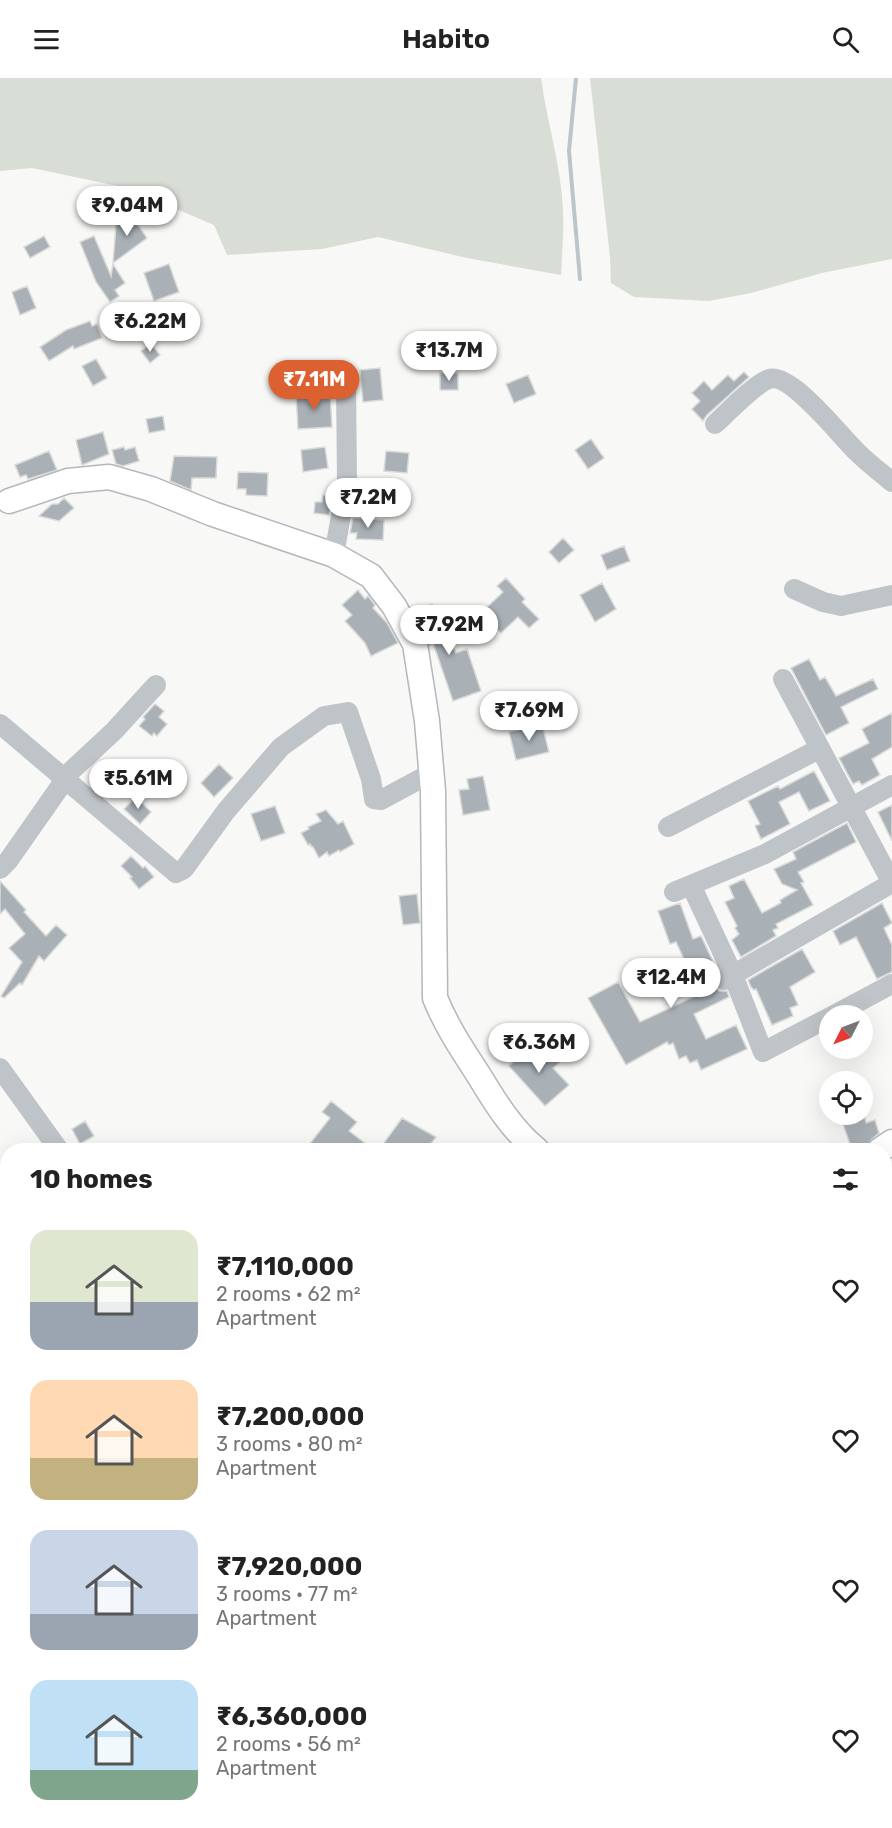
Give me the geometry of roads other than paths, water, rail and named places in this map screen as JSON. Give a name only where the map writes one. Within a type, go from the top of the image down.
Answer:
[{"type":"main road","points":[[3,499],[68,481],[109,477],[151,489],[213,514],[334,555],[371,576],[394,606],[415,644],[427,721],[431,773],[435,998],[446,1024],[492,1096],[521,1137],[528,1143]]},
{"type":"street","points":[[716,424],[756,388],[769,379],[779,379],[812,404],[856,452],[892,482]]},
{"type":"street","points":[[334,555],[347,482],[346,381]]},
{"type":"street","points":[[794,590],[823,602],[841,606],[892,595]]},
{"type":"street","points":[[728,977],[892,883],[783,679]]},
{"type":"street","points":[[0,869],[71,771],[114,731],[156,685]]},
{"type":"street","points":[[0,724],[176,873],[184,869],[226,811],[281,747],[324,716],[348,712],[371,779],[374,799],[381,800],[431,773]]},
{"type":"street","points":[[668,827],[819,749]]},
{"type":"street","points":[[819,1022],[763,1052],[683,888],[765,854],[892,785]]},
{"type":"street","points":[[852,1005],[892,984]]},
{"type":"street","points":[[0,1068],[54,1143]]},
{"type":"waterway","points":[[576,78],[569,151],[580,279]]}]
